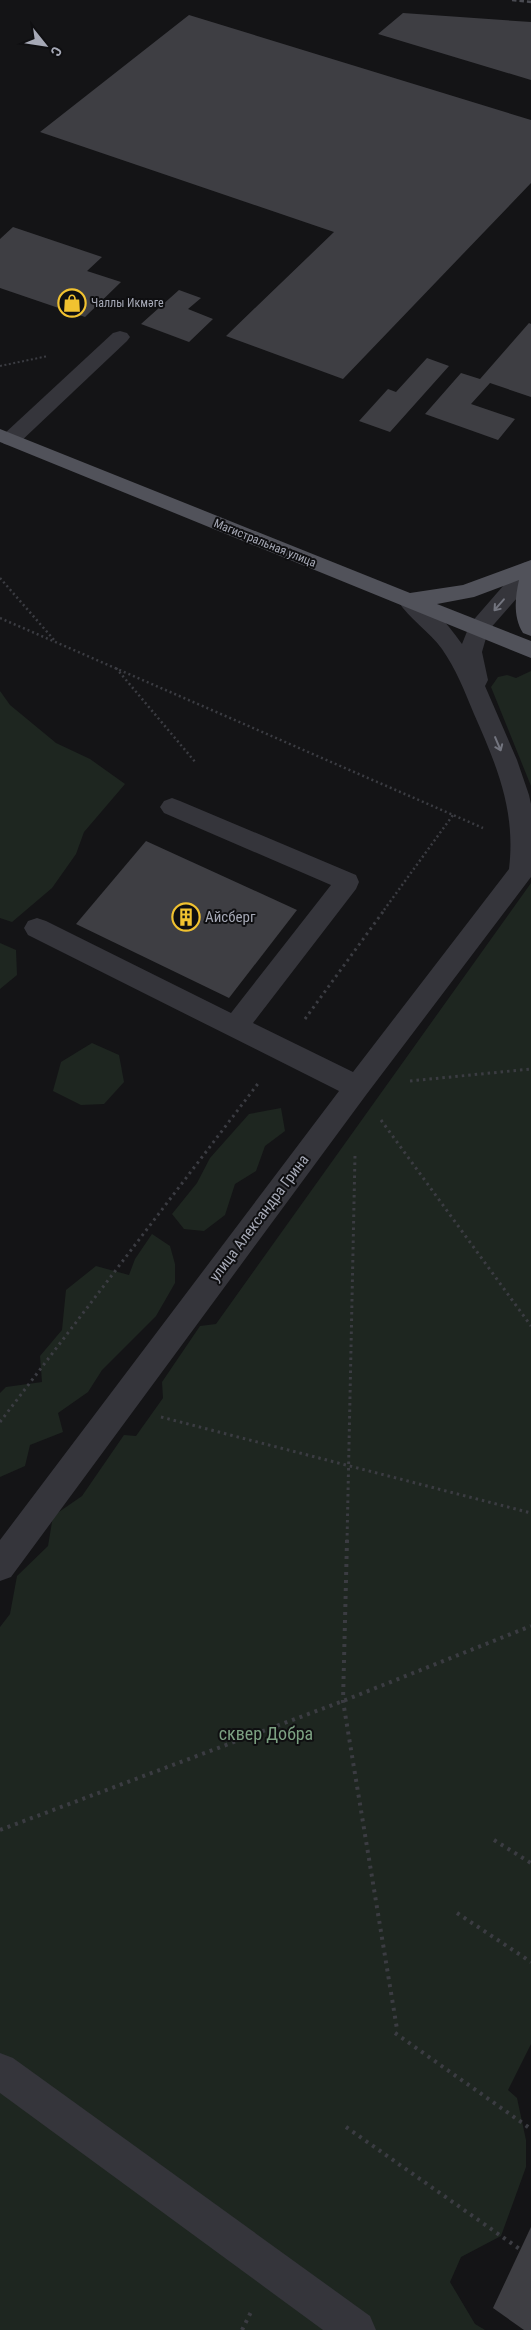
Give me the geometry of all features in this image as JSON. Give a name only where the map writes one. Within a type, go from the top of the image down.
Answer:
[{"type":"main road","name":"Магистральная улица","points":[[5,437],[531,650]]},
{"type":"main road","points":[[409,601],[466,592],[531,567]]},
{"type":"main road","points":[[531,573],[524,602],[531,628]]},
{"type":"street","points":[[5,437],[120,337]]},
{"type":"street","points":[[482,706],[471,652],[478,628],[531,567]]},
{"type":"street","points":[[409,601],[437,627],[455,651],[482,706],[516,788],[525,846],[526,869]]},
{"type":"street","points":[[172,807],[347,882],[236,1026]]},
{"type":"street","name":"улица Александра Грина","points":[[0,1566],[357,1087],[526,869]]},
{"type":"street","points":[[37,928],[357,1087]]},
{"type":"street","points":[[0,2071],[356,2330]]},
{"type":"path","points":[[0,578],[56,642]]},
{"type":"path","points":[[0,618],[491,831]]},
{"type":"path","points":[[115,668],[196,763]]},
{"type":"path","points":[[0,1422],[283,1049],[453,815]]},
{"type":"path","points":[[357,1087],[531,1069]]},
{"type":"path","points":[[357,1087],[531,1326]]},
{"type":"path","points":[[357,1087],[343,1701],[396,2031],[531,2129]]},
{"type":"path","points":[[119,1406],[531,1513]]},
{"type":"path","points":[[0,1830],[343,1701],[531,1626]]},
{"type":"path","points":[[494,1840],[531,1864]]},
{"type":"path","points":[[457,1913],[531,1962]]},
{"type":"path","points":[[346,2127],[521,2250]]},
{"type":"green space","points":[[531,671],[531,786],[491,687],[498,677],[507,675],[516,678]]},
{"type":"green space","points":[[0,691],[10,705],[56,743],[90,759],[125,784],[84,832],[76,854],[52,888],[12,922],[0,918]]},
{"type":"green space","name":"сквер Добра","points":[[531,883],[531,2044],[508,2090],[517,2098],[526,2140],[526,2167],[501,2236],[461,2257],[450,2282],[475,2324],[485,2330],[0,2330],[0,1627],[10,1614],[17,1576],[48,1546],[53,1516],[82,1496],[124,1435],[136,1436],[163,1398],[162,1382],[200,1326],[216,1324]]},
{"type":"green space","points":[[0,943],[16,950],[17,975],[0,989]]},
{"type":"green space","points":[[92,1043],[119,1055],[124,1082],[104,1104],[81,1105],[53,1091],[61,1062]]},
{"type":"green space","points":[[281,1108],[285,1131],[265,1146],[256,1171],[235,1184],[225,1215],[204,1231],[184,1229],[172,1214],[197,1183],[210,1158],[249,1114]]},
{"type":"green space","points":[[152,1234],[170,1246],[175,1264],[175,1283],[156,1316],[102,1370],[88,1392],[58,1413],[63,1432],[30,1445],[25,1466],[0,1477],[0,1393],[6,1387],[42,1382],[40,1356],[62,1330],[66,1290],[96,1266],[129,1275],[135,1259]]},
{"type":"building","points":[[403,13],[531,22],[531,80],[378,34]]},
{"type":"building","points":[[189,15],[531,120],[531,183],[343,379],[226,336],[334,232],[40,132]]},
{"type":"building","points":[[13,227],[102,257],[87,271],[121,282],[85,317],[0,288],[0,239]]},
{"type":"building","points":[[179,290],[201,298],[188,309],[213,319],[189,342],[141,324]]},
{"type":"building","points":[[529,323],[531,324],[531,397],[490,383],[471,404],[515,419],[498,440],[425,414],[461,373],[480,379]]},
{"type":"building","points":[[427,358],[449,366],[390,432],[359,421],[388,389],[396,392]]},
{"type":"building","name":"Айсберг","points":[[146,841],[297,910],[229,998],[76,924]]},
{"type":"building","points":[[531,2227],[531,2330],[524,2330],[493,2308]]},
{"type":"railway","points":[[512,0],[531,2]]},
{"type":"place","name":"Чаллы Икмәге","points":[[72,303]]},
{"type":"place","name":"Айсберг","points":[[186,917]]}]
